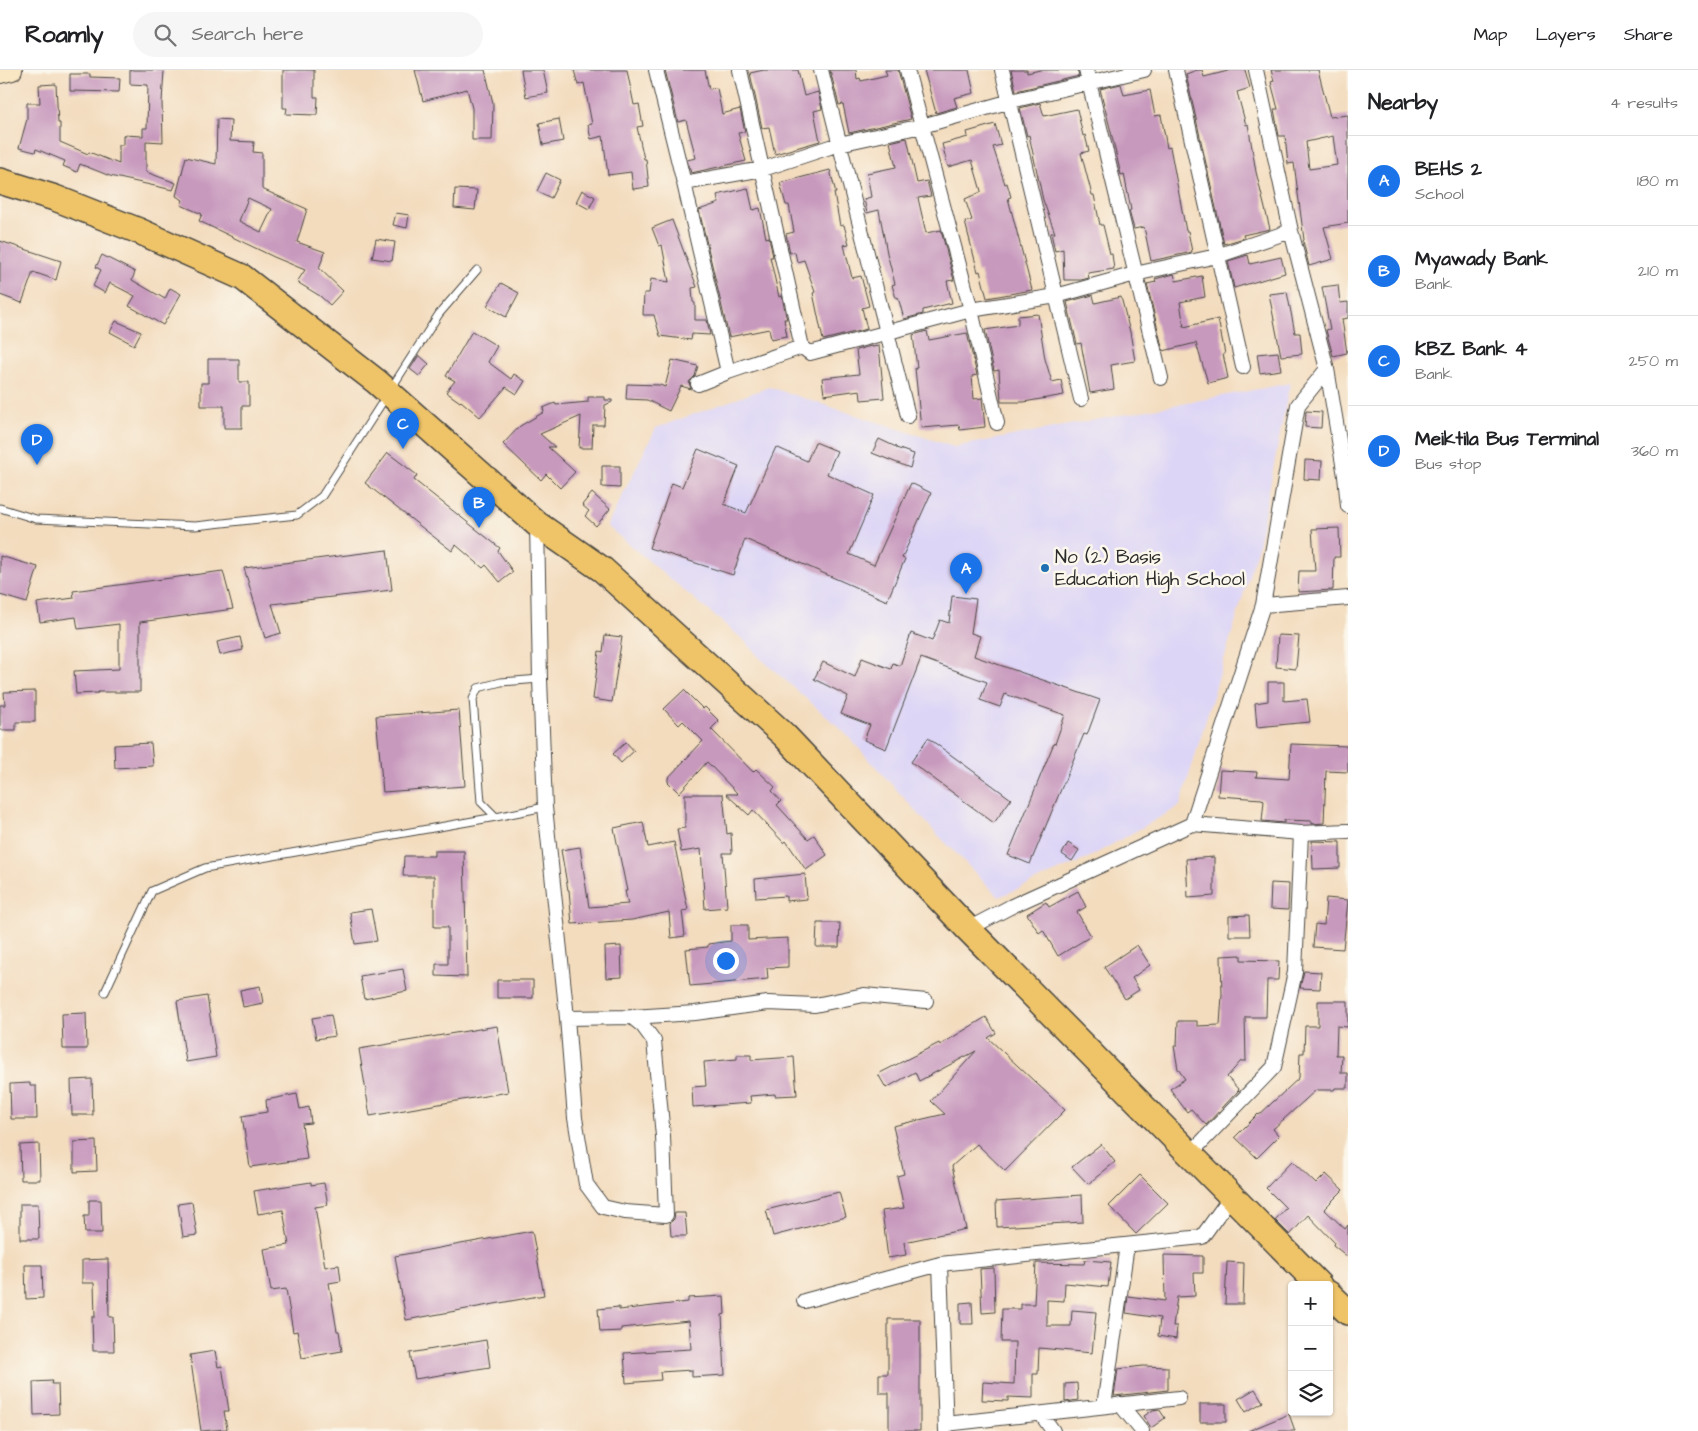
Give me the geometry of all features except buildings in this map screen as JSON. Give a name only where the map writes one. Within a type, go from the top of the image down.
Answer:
[{"type":"highway","points":[[0,180],[55,198],[131,228],[242,277],[388,392],[537,524],[603,570],[784,735],[968,929],[1315,1281]]},
{"type":"highway","points":[[1333,1298],[1348,1312]]},
{"type":"street","points":[[0,73],[12,70]]},
{"type":"street","points":[[656,70],[728,372]]},
{"type":"street","points":[[740,70],[802,347],[810,352],[971,310],[1056,296],[1135,274],[1217,256],[1291,231]]},
{"type":"street","points":[[821,70],[838,144],[888,332],[908,416]]},
{"type":"street","points":[[907,70],[971,310],[997,423]]},
{"type":"street","points":[[1002,70],[1011,101],[1081,400]]},
{"type":"street","points":[[684,183],[763,169],[838,144],[922,126],[1011,101],[1088,76],[1144,70]]},
{"type":"street","points":[[1176,70],[1242,367]]},
{"type":"street","points":[[1256,70],[1291,231],[1327,369],[1348,506]]},
{"type":"street","points":[[1088,76],[1161,378]]},
{"type":"street","points":[[698,384],[802,347]]},
{"type":"street","points":[[1192,824],[1263,604],[1298,405],[1327,369]]},
{"type":"street","points":[[537,524],[545,807],[567,1018],[575,1118],[586,1184],[603,1207],[625,1212],[666,1215],[654,1041],[644,1026],[632,1017]]},
{"type":"street","points":[[1263,604],[1348,598]]},
{"type":"street","points":[[968,929],[1012,906],[1192,824],[1301,833],[1348,831]]},
{"type":"street","points":[[1190,1154],[1274,1067],[1295,972],[1301,833]]},
{"type":"street","points":[[567,1018],[632,1017],[768,1003],[815,1005],[864,996],[926,1000]]},
{"type":"street","points":[[804,1300],[940,1264],[1202,1237],[1232,1195]]},
{"type":"street","points":[[1104,1406],[1127,1245]]},
{"type":"street","points":[[940,1264],[946,1428],[1041,1414],[1179,1398]]},
{"type":"street","points":[[1120,1404],[1142,1431]]},
{"type":"street","points":[[1041,1414],[1053,1431]]},
{"type":"lane","points":[[0,508],[36,519],[195,526],[297,515],[322,496],[439,314],[477,270]]},
{"type":"lane","points":[[496,817],[481,802],[474,699],[478,688],[501,682],[540,679]]},
{"type":"lane","points":[[105,992],[152,891],[205,868],[545,807]]},
{"type":"shaded area","points":[[1290,383],[1258,546],[1180,806],[1088,858],[999,897],[936,833],[843,731],[759,657],[746,642],[607,526],[656,428],[769,387],[954,447]]},
{"type":"place","name":"KBZ Bank 4","points":[[403,449]]},
{"type":"place","name":"Meiktila Bus Terminal","points":[[37,465]]},
{"type":"place","name":"Myawady Bank","points":[[479,528]]},
{"type":"place","name":"No (2) Basis Education High School","points":[[1045,568]]},
{"type":"place","name":"BEHS 2","points":[[966,594]]}]
